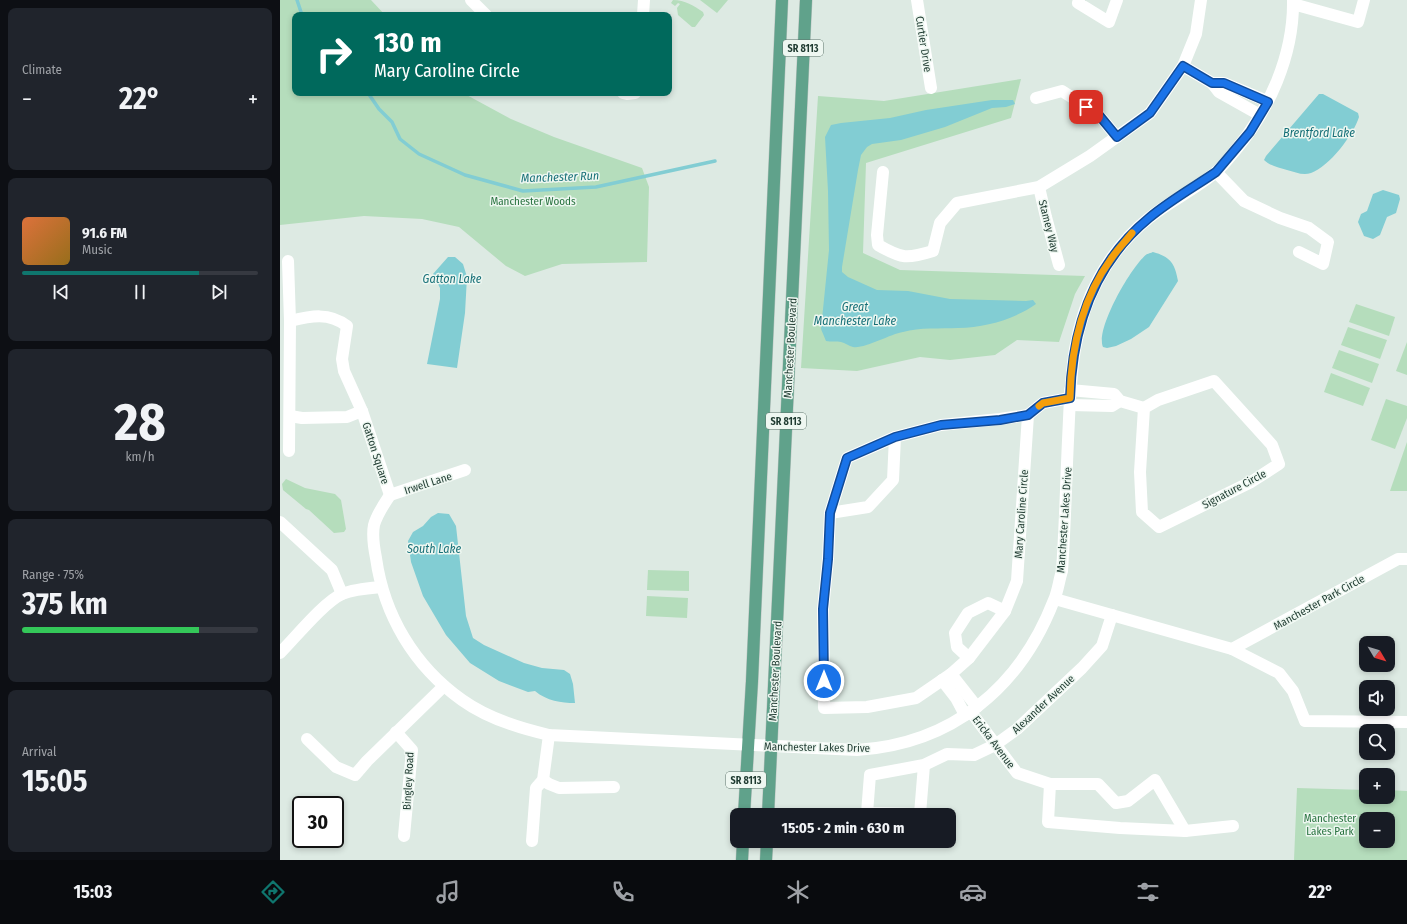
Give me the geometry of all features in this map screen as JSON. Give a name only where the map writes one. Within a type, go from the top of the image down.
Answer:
[{"type":"main road","name":"Manchester Boulevard","points":[[744,808],[782,0]]},
{"type":"main road","name":"Manchester Boulevard","points":[[768,808],[806,0]]},
{"type":"main road","points":[[742,860],[743,848]]},
{"type":"main road","points":[[766,860],[767,848]]},
{"type":"street","points":[[471,0],[483,12]]},
{"type":"street","points":[[644,0],[644,12]]},
{"type":"street","name":"Curtier Drive","points":[[917,0],[931,88]]},
{"type":"street","points":[[1079,0],[1078,3],[1109,22],[1117,0]]},
{"type":"street","points":[[883,172],[877,235],[878,245],[894,254],[912,258],[933,251],[940,223],[957,204],[1040,187],[1090,156],[1150,113],[1183,66],[1196,34],[1201,0]]},
{"type":"street","points":[[1293,2],[1358,22],[1364,0]]},
{"type":"street","name":"Manchester Lakes Drive","points":[[390,495],[374,525],[374,547],[381,586],[396,624],[420,661],[444,686],[485,714],[503,722],[549,735],[857,750],[874,749],[894,745],[930,734],[948,726],[971,711],[1000,688],[1016,670],[1031,649],[1055,599],[1062,571],[1070,379],[1075,343],[1082,316],[1096,283],[1111,259],[1135,230],[1150,217],[1216,172],[1246,137],[1268,102],[1281,71],[1292,26],[1293,2]]},
{"type":"street","points":[[1183,66],[1212,83],[1219,92],[1260,115]]},
{"type":"street","points":[[1212,83],[1224,83],[1268,102]]},
{"type":"street","points":[[1036,98],[1062,92],[1098,114],[1117,137]]},
{"type":"street","points":[[1216,172],[1244,201],[1280,218],[1308,228],[1328,242],[1323,264],[1299,252]]},
{"type":"street","name":"Stamey Way","points":[[1040,187],[1058,265]]},
{"type":"street","points":[[288,261],[290,321],[289,451]]},
{"type":"street","name":"Gatton Square","points":[[290,321],[325,316],[338,320],[346,326],[342,359],[344,371],[362,411],[390,495]]},
{"type":"street","name":"Signature Circle","points":[[1214,381],[1272,445],[1279,464],[1251,482],[1160,527],[1142,512],[1140,472],[1144,408],[1158,400],[1214,381]]},
{"type":"street","points":[[1070,398],[1114,394],[1120,401],[1144,408]]},
{"type":"street","name":"Mary Caroline Circle","points":[[1028,415],[1017,581],[1005,611],[969,658],[946,677],[916,698],[867,707],[824,708],[823,609],[828,559],[830,513],[847,458],[895,437],[941,425],[1000,420],[1028,415],[1043,403],[1070,398]]},
{"type":"street","name":"Gatton Square","points":[[290,416],[302,418],[347,417],[362,411]]},
{"type":"street","points":[[830,513],[868,507],[893,480],[895,437]]},
{"type":"street","name":"Irwell Lane","points":[[390,495],[465,470]]},
{"type":"street","points":[[280,522],[332,570],[342,594]]},
{"type":"street","name":"Manchester Park Circle","points":[[1232,649],[1398,559],[1407,559]]},
{"type":"street","points":[[280,654],[324,608],[342,594],[381,586]]},
{"type":"street","points":[[1055,599],[1232,649],[1279,673],[1293,691],[1305,721],[1407,722]]},
{"type":"street","points":[[969,658],[956,647],[955,633],[968,614],[988,603],[1005,611]]},
{"type":"street","name":"Alexander Avenue","points":[[924,765],[920,814],[867,813],[870,775],[924,765],[947,754],[974,755],[995,745],[1017,729],[1102,646],[1112,615]]},
{"type":"street","points":[[946,677],[971,711]]},
{"type":"street","points":[[307,739],[336,767],[355,775],[396,732],[444,686]]},
{"type":"street","name":"Ericka Avenue","points":[[971,711],[1018,774],[1050,784],[1098,784],[1116,803],[1128,801],[1155,780],[1185,831]]},
{"type":"street","name":"Bingley Road","points":[[396,732],[412,750],[404,836]]},
{"type":"street","points":[[532,841],[536,788],[543,780],[549,735]]},
{"type":"street","points":[[543,780],[559,788],[614,787]]},
{"type":"street","points":[[1050,784],[1048,822],[1120,828],[1185,831],[1233,826]]},
{"type":"green space","name":"Manchester Woods","points":[[280,0],[371,0],[382,12],[292,12],[292,96],[469,96],[511,119],[554,137],[642,168],[649,187],[647,262],[562,264],[525,276],[506,266],[459,227],[422,219],[364,216],[280,225]]},
{"type":"green space","points":[[673,0],[685,2],[703,12],[704,15],[695,27],[692,27],[678,15],[677,8],[680,4],[678,3],[675,6],[671,3]]},
{"type":"green space","points":[[700,0],[728,0],[717,13]]},
{"type":"green space","points":[[1021,79],[1011,118],[866,163],[863,253],[900,270],[1085,276],[1075,294],[1059,342],[1017,340],[995,355],[950,360],[920,357],[857,371],[801,368],[818,96],[884,101]]},
{"type":"green space","points":[[1356,304],[1395,317],[1389,336],[1349,322]]},
{"type":"green space","points":[[1348,327],[1387,340],[1380,359],[1341,345]]},
{"type":"green space","points":[[1407,342],[1407,375],[1396,371]]},
{"type":"green space","points":[[1339,350],[1379,364],[1372,383],[1332,368]]},
{"type":"green space","points":[[1331,373],[1370,388],[1363,406],[1324,392]]},
{"type":"green space","points":[[1386,399],[1407,406],[1407,418],[1395,449],[1371,440]]},
{"type":"green space","points":[[1407,442],[1407,491],[1390,491]]},
{"type":"green space","points":[[286,479],[305,488],[335,494],[341,500],[346,529],[344,532],[334,533],[309,510],[283,490],[282,484]]},
{"type":"green space","points":[[648,570],[689,571],[689,591],[647,590]]},
{"type":"green space","points":[[647,596],[688,598],[687,618],[646,616]]},
{"type":"green space","name":"Manchester Lakes Park","points":[[1297,788],[1359,790],[1359,804],[1395,804],[1395,790],[1407,791],[1407,860],[1294,860]]},
{"type":"water","name":"Brentford Lake","points":[[1319,94],[1323,94],[1358,113],[1359,117],[1352,132],[1340,149],[1318,170],[1308,174],[1281,168],[1266,162],[1264,160],[1266,156]]},
{"type":"water","name":"Great Manchester Lake","points":[[992,100],[1013,100],[1015,104],[1006,107],[992,108],[945,127],[901,140],[872,144],[867,147],[861,155],[858,170],[842,272],[848,277],[877,290],[908,291],[950,299],[1033,300],[1036,304],[1027,310],[999,322],[979,326],[910,330],[858,347],[853,347],[841,342],[826,341],[821,329],[829,250],[825,137],[831,125],[890,118],[926,110]]},
{"type":"water","points":[[1383,190],[1399,195],[1400,199],[1396,213],[1387,217],[1380,235],[1373,239],[1364,236],[1358,222],[1361,214],[1367,211],[1373,194]]},
{"type":"water","points":[[1153,252],[1164,256],[1171,262],[1174,266],[1178,281],[1149,327],[1131,339],[1116,346],[1107,348],[1103,347],[1102,338],[1104,326],[1116,298],[1140,260],[1147,254]]},
{"type":"water","name":"Gatton Lake","points":[[448,257],[455,257],[463,264],[467,277],[465,313],[457,368],[427,364],[440,299],[440,288],[433,274]]},
{"type":"water","name":"South Lake","points":[[438,513],[449,514],[456,526],[466,616],[473,638],[484,645],[524,663],[542,668],[564,670],[570,674],[573,684],[575,703],[554,701],[535,691],[528,692],[499,681],[470,663],[446,635],[423,596],[411,562],[408,541],[413,532],[423,526],[431,517]]},
{"type":"waterway","name":"Manchester Run","points":[[297,0],[301,12]]},
{"type":"waterway","name":"Manchester Run","points":[[370,96],[379,109],[392,122],[400,139],[419,154],[465,175],[523,191],[596,187],[715,161]]},
{"type":"slow traffic","points":[[1039,406],[1043,403],[1070,398],[1070,379],[1075,343],[1082,316],[1099,277],[1111,259],[1132,233]]},
{"type":"route","points":[[824,681],[823,609],[828,559],[830,513],[847,458],[895,437],[941,425],[1000,420],[1028,415],[1043,403],[1070,398],[1070,379],[1075,343],[1082,316],[1099,277],[1111,259],[1135,230],[1150,217],[1216,172],[1250,132],[1268,102],[1224,83],[1212,83],[1183,66],[1150,113],[1117,137],[1098,114],[1086,107]]}]
